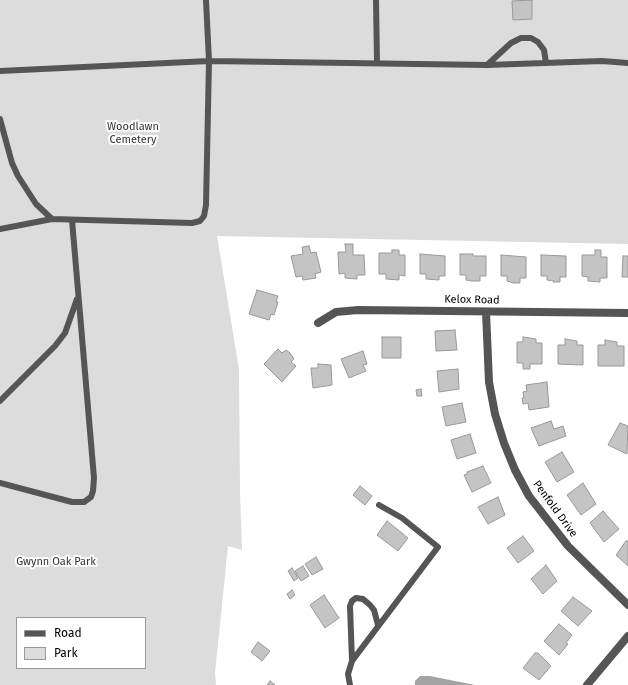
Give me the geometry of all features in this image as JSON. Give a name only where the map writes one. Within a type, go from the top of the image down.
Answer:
[{"type":"street","name":"Kelox Road","points":[[318,323],[336,312],[352,310],[628,313]]},
{"type":"street","name":"Penfold Drive","points":[[486,312],[489,382],[495,414],[504,443],[515,470],[529,496],[568,546],[628,605]]},
{"type":"street","points":[[587,685],[628,636]]},
{"type":"lane","points":[[0,229],[52,219],[192,223],[200,221],[204,216],[206,205],[209,61],[206,0]]},
{"type":"lane","points":[[376,0],[377,62]]},
{"type":"lane","points":[[487,65],[511,43],[520,38],[531,38],[538,42],[544,50],[546,63]]},
{"type":"lane","points":[[0,71],[209,61],[377,62],[487,65],[602,61],[628,63]]},
{"type":"lane","points":[[0,119],[12,163],[18,176],[36,204],[52,219]]},
{"type":"lane","points":[[0,483],[72,502],[84,502],[91,497],[94,478],[72,220]]},
{"type":"lane","points":[[0,402],[55,346],[65,333],[78,296]]},
{"type":"lane","points":[[350,685],[348,674],[352,661],[438,547],[402,518],[379,504]]},
{"type":"lane","points":[[352,661],[350,606],[352,601],[356,598],[363,599],[370,605],[374,610],[378,625]]},
{"type":"green space","name":"Woodlawn Cemetery","points":[[0,0],[628,0],[628,244],[217,236],[239,369],[242,550],[228,546],[215,673],[216,685],[0,685]]},
{"type":"shaded area","points":[[420,676],[430,676],[475,685],[415,685],[415,681]]},
{"type":"building","points":[[532,0],[532,19],[513,20],[512,1]]},
{"type":"building","points":[[345,244],[353,244],[353,255],[364,255],[365,275],[357,275],[357,279],[345,278],[345,273],[339,274],[338,252],[346,252]]},
{"type":"building","points":[[309,246],[311,253],[316,252],[321,272],[315,274],[316,278],[303,280],[302,276],[296,277],[291,256],[303,254],[302,247]]},
{"type":"building","points":[[392,250],[399,250],[399,255],[405,255],[405,276],[399,275],[399,280],[386,279],[386,274],[379,274],[379,253],[392,253]]},
{"type":"building","points":[[595,250],[601,250],[601,257],[607,257],[607,278],[600,278],[600,282],[588,281],[588,277],[582,276],[582,255],[595,255]]},
{"type":"building","points":[[420,254],[445,256],[445,276],[439,276],[439,280],[426,279],[426,274],[420,274]]},
{"type":"building","points":[[460,254],[486,256],[486,276],[480,276],[480,281],[472,281],[466,280],[466,275],[460,275]]},
{"type":"building","points":[[501,255],[526,257],[526,278],[520,278],[520,283],[513,283],[507,281],[507,276],[501,276]]},
{"type":"building","points":[[541,255],[566,256],[566,277],[560,277],[560,282],[553,282],[554,281],[547,280],[547,276],[541,276]]},
{"type":"building","points":[[623,256],[628,256],[628,277],[622,277]]},
{"type":"building","points":[[257,290],[278,296],[276,302],[278,302],[274,315],[271,314],[269,320],[249,314]]},
{"type":"building","points":[[455,330],[457,350],[436,351],[435,331]]},
{"type":"building","points":[[382,337],[401,337],[401,358],[382,358]]},
{"type":"building","points":[[523,337],[536,339],[536,343],[542,343],[542,364],[530,364],[530,369],[523,369],[523,363],[517,363],[517,342],[523,342]]},
{"type":"building","points":[[565,339],[577,341],[577,345],[583,345],[583,365],[558,364],[558,345],[565,345]]},
{"type":"building","points":[[605,340],[617,342],[617,346],[624,346],[624,366],[598,366],[598,345],[605,345]]},
{"type":"building","points":[[278,349],[282,353],[286,350],[290,353],[294,359],[291,362],[296,366],[282,382],[264,364]]},
{"type":"building","points":[[363,351],[367,364],[363,365],[366,371],[349,378],[341,359]]},
{"type":"building","points":[[318,364],[331,365],[332,385],[313,388],[311,368],[318,368]]},
{"type":"building","points":[[458,369],[459,389],[439,392],[437,371]]},
{"type":"building","points":[[547,382],[549,407],[529,410],[528,403],[523,404],[522,398],[524,398],[523,392],[527,391],[526,385]]},
{"type":"building","points":[[421,389],[422,396],[417,396],[416,390]]},
{"type":"building","points":[[462,403],[466,422],[446,426],[442,407]]},
{"type":"building","points":[[551,421],[554,429],[563,426],[566,436],[539,446],[531,428]]},
{"type":"building","points":[[620,423],[628,426],[627,454],[608,445]]},
{"type":"building","points":[[470,434],[476,453],[457,459],[451,440]]},
{"type":"building","points":[[562,452],[574,472],[557,482],[545,462]]},
{"type":"building","points":[[483,466],[491,483],[472,492],[464,475],[467,474],[467,472]]},
{"type":"building","points":[[583,483],[596,504],[581,515],[567,495]]},
{"type":"building","points":[[360,486],[372,496],[365,505],[353,495]]},
{"type":"building","points":[[498,497],[505,515],[488,524],[478,507]]},
{"type":"building","points":[[603,511],[619,529],[604,542],[590,523]]},
{"type":"building","points":[[387,521],[408,538],[398,551],[377,535]]},
{"type":"building","points":[[523,536],[534,551],[518,563],[507,548]]},
{"type":"building","points":[[626,541],[628,541],[628,566],[616,555]]},
{"type":"building","points":[[316,557],[323,569],[312,575],[305,564]]},
{"type":"building","points":[[546,565],[557,581],[543,594],[531,579]]},
{"type":"building","points":[[303,566],[309,576],[301,581],[295,571]]},
{"type":"building","points":[[292,568],[298,578],[294,581],[288,571]]},
{"type":"building","points":[[292,590],[295,595],[290,599],[287,594]]},
{"type":"building","points":[[324,595],[339,618],[325,628],[310,605]]},
{"type":"building","points":[[573,597],[592,611],[578,626],[561,611]]},
{"type":"building","points":[[559,624],[572,635],[566,643],[568,644],[559,655],[544,641]]},
{"type":"building","points":[[258,642],[270,651],[262,661],[251,652]]},
{"type":"building","points":[[535,653],[538,653],[551,666],[539,680],[523,668]]},
{"type":"building","points":[[270,681],[275,685],[267,685]]},
{"type":"park label","name":"Gwynn Oak Park","points":[[56,562]]}]
